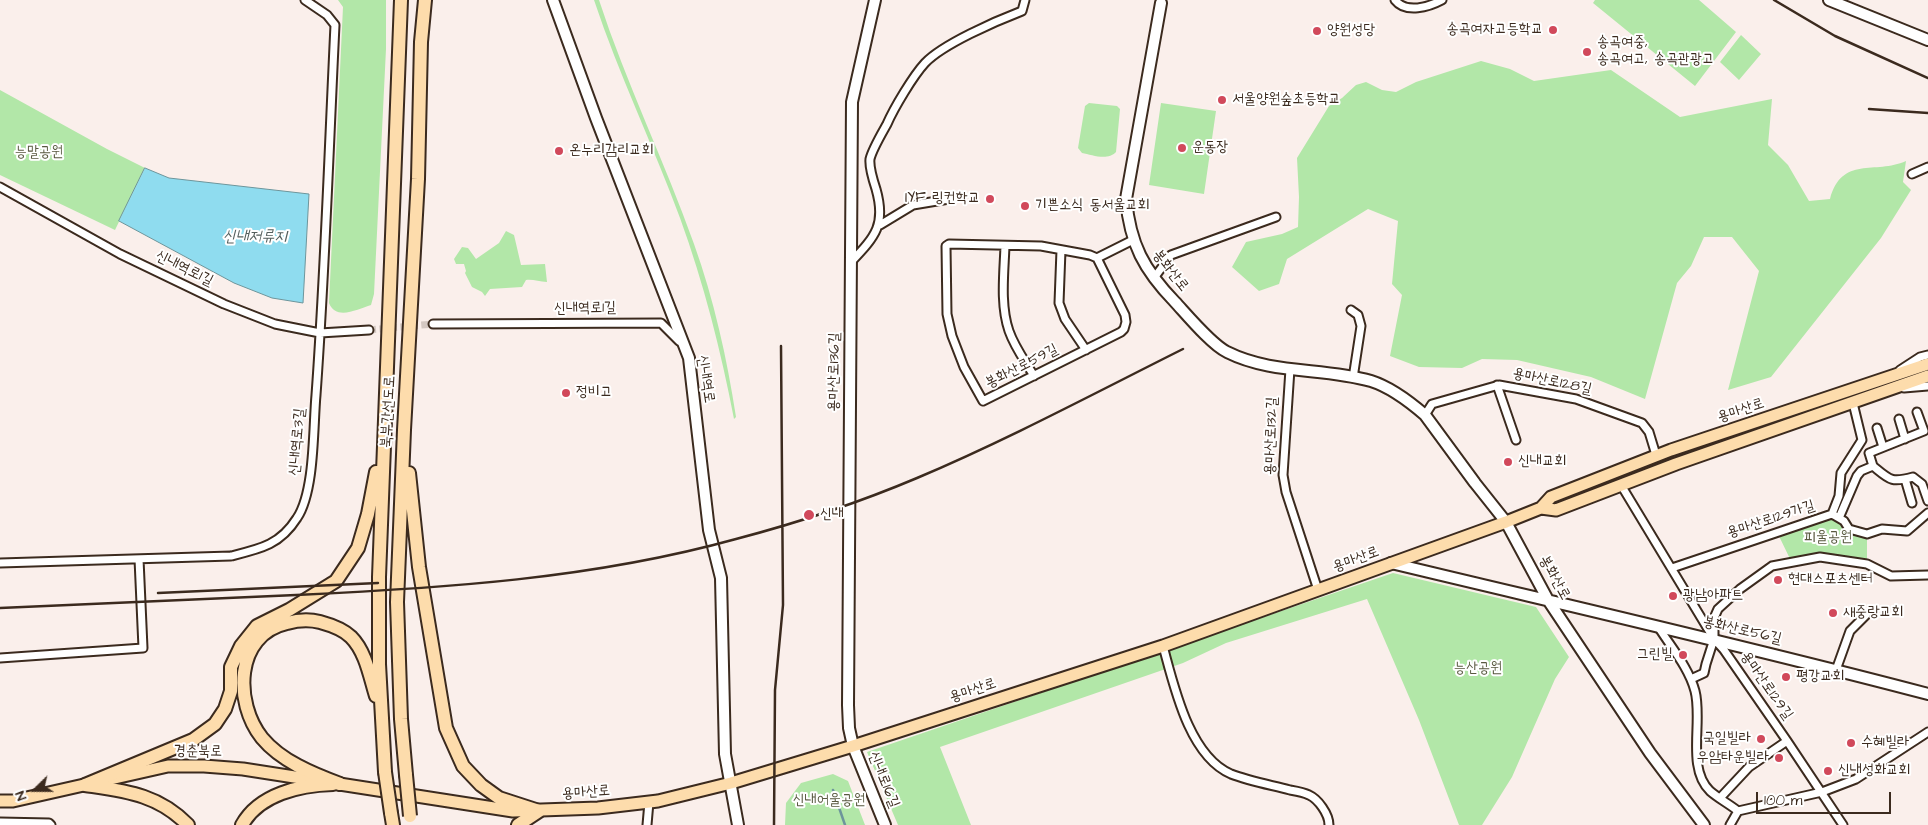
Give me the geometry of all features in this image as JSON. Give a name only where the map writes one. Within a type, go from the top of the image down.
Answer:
[{"type":"highway","name":"북부간선도로","points":[[392,819],[385,772],[379,664],[379,577],[401,0]]},
{"type":"highway","name":"북부간선도로","points":[[411,820],[401,719],[397,602],[425,0]]},
{"type":"highway","points":[[422,42],[430,0]]},
{"type":"highway","points":[[404,430],[419,566],[446,728],[463,766],[481,785],[499,798],[539,811]]},
{"type":"highway","points":[[85,785],[193,740],[214,724],[225,709],[231,691],[231,667],[241,646],[257,626],[289,610],[336,581],[358,548],[368,514],[383,436]]},
{"type":"highway","points":[[340,784],[318,776],[292,762],[264,740],[254,726],[243,696],[242,677],[256,642],[261,636],[277,625],[304,620],[325,624],[342,631],[351,637],[366,662],[382,718]]},
{"type":"highway","points":[[242,825],[253,810],[283,793],[315,785],[340,784]]},
{"type":"highway","points":[[85,785],[149,797],[170,810],[188,825]]},
{"type":"highway","points":[[518,825],[539,811]]},
{"type":"main road","name":"용마산로","points":[[1541,508],[1556,510],[1676,464],[1853,404],[1928,364]]},
{"type":"main road","name":"용마산로","points":[[398,793],[509,811],[539,811],[649,802],[732,783],[1162,646],[1506,522],[1541,508],[1551,497],[1656,456],[1889,384],[1928,376]]},
{"type":"main road","name":"경춘북로","points":[[0,801],[14,801],[168,766],[243,769],[398,793]]},
{"type":"street","name":"신내역로3길","points":[[0,563],[231,556],[262,548],[280,539],[298,518],[306,498],[310,469],[320,333],[335,25],[327,14],[305,0]]},
{"type":"street","name":"신내역로","points":[[553,0],[596,118],[689,358],[709,530],[721,578],[725,754],[732,783],[738,825]]},
{"type":"street","name":"용마산로136길","points":[[853,746],[848,723],[852,102],[875,0]]},
{"type":"street","points":[[880,225],[880,204],[870,158],[902,98],[924,64],[936,53],[959,40],[1022,11],[1025,0]]},
{"type":"street","points":[[1395,0],[1398,4],[1418,9],[1442,0]]},
{"type":"street","points":[[1829,0],[1928,40]]},
{"type":"street","name":"봉화산로","points":[[1161,1],[1126,199],[1128,219],[1136,249],[1154,278],[1196,324],[1224,351],[1256,363],[1372,381],[1415,406],[1425,415],[1506,522],[1548,600],[1650,752],[1704,825]]},
{"type":"street","points":[[1912,174],[1928,167]]},
{"type":"street","name":"신내역로1길","points":[[0,187],[120,254],[224,304],[275,324],[320,333],[369,330]]},
{"type":"street","points":[[852,262],[860,254],[880,225],[913,205],[949,199]]},
{"type":"street","points":[[1154,278],[1171,255],[1276,217]]},
{"type":"street","points":[[1097,258],[1134,240]]},
{"type":"street","name":"봉화산로59길","points":[[949,244],[1041,246],[1097,258],[1125,315],[1124,329],[983,401],[964,367],[952,336],[947,314],[946,246],[949,244]]},
{"type":"street","points":[[1005,246],[1005,308],[1009,330],[1017,350],[1034,376]]},
{"type":"street","points":[[1061,250],[1059,303],[1065,318],[1086,350]]},
{"type":"street","points":[[1350,310],[1358,315],[1361,326],[1353,378]]},
{"type":"street","name":"신내역로1길","points":[[433,324],[661,323],[677,337],[689,358]]},
{"type":"street","points":[[1889,384],[1920,357],[1928,355]]},
{"type":"street","name":"용마산로132길","points":[[1290,369],[1282,468],[1284,481],[1318,590]]},
{"type":"street","points":[[1889,384],[1928,386]]},
{"type":"street","points":[[1497,385],[1516,440]]},
{"type":"street","name":"용마산로128길","points":[[1425,415],[1432,404],[1497,385],[1576,399],[1642,423],[1649,432],[1656,456]]},
{"type":"street","points":[[1832,514],[1839,496],[1841,473],[1862,440],[1853,404]]},
{"type":"street","points":[[1918,412],[1924,431],[1869,453],[1873,466],[1890,480],[1898,481],[1914,477],[1925,483],[1928,501]]},
{"type":"street","points":[[1899,419],[1905,439]]},
{"type":"street","points":[[1877,428],[1883,447]]},
{"type":"street","points":[[1839,518],[1857,476],[1861,471],[1873,466]]},
{"type":"street","points":[[1904,479],[1912,503]]},
{"type":"street","name":"용마산로129길","points":[[1621,486],[1714,639],[1724,650],[1843,825]]},
{"type":"street","name":"용마산로129가길","points":[[1672,568],[1832,514],[1844,521],[1849,529],[1867,534],[1882,529],[1907,531],[1928,513]]},
{"type":"street","points":[[1691,679],[1704,673],[1714,639],[1714,618],[1718,609],[1740,589],[1772,566],[1820,557],[1866,564],[1891,576],[1928,575]]},
{"type":"street","points":[[0,658],[143,648],[140,559]]},
{"type":"street","name":"봉화산로56길","points":[[1391,563],[1659,628],[1714,639],[1928,694]]},
{"type":"street","points":[[1836,670],[1850,631],[1866,615]]},
{"type":"street","points":[[1659,628],[1691,679],[1698,706],[1697,756],[1699,774],[1710,791],[1738,811]]},
{"type":"street","points":[[1162,646],[1192,733],[1207,756],[1230,773],[1310,795],[1321,806],[1329,820],[1329,825]]},
{"type":"street","points":[[1730,825],[1738,811],[1822,792],[1856,779],[1928,732]]},
{"type":"street","points":[[1720,798],[1749,767],[1787,741]]},
{"type":"street","name":"신내로16길","points":[[853,746],[885,825]]},
{"type":"street","points":[[647,825],[649,802]]},
{"type":"street","points":[[0,822],[49,823],[51,825]]},
{"type":"green space","points":[[338,0],[386,0],[386,49],[374,294],[371,305],[342,313],[332,308],[329,303],[343,7]]},
{"type":"green space","points":[[594,0],[599,0],[621,62],[683,213],[701,265],[724,351],[736,417],[734,419],[711,318],[689,243]]},
{"type":"green space","points":[[1595,0],[1699,0],[1736,32],[1695,86],[1593,3]]},
{"type":"green space","points":[[1741,35],[1761,54],[1739,80],[1720,62]]},
{"type":"green space","points":[[1481,61],[1510,69],[1534,81],[1611,70],[1680,117],[1772,99],[1768,145],[1788,165],[1809,201],[1830,199],[1835,185],[1843,176],[1851,171],[1894,165],[1906,161],[1903,182],[1911,190],[1881,238],[1771,377],[1728,390],[1759,271],[1732,237],[1704,237],[1691,266],[1677,283],[1645,399],[1591,377],[1517,360],[1482,359],[1462,368],[1419,367],[1390,356],[1402,295],[1392,284],[1398,221],[1368,209],[1287,259],[1279,284],[1259,291],[1232,267],[1246,242],[1282,234],[1298,227],[1297,158],[1329,106],[1342,98],[1356,85],[1366,82],[1382,90],[1396,92],[1416,82]]},
{"type":"green space","name":"능말공원","points":[[0,90],[145,168],[115,230],[0,175]]},
{"type":"green space","points":[[1089,103],[1117,106],[1120,109],[1116,152],[1113,155],[1095,156],[1082,153],[1078,148],[1085,106]]},
{"type":"green space","name":"운동장","points":[[1161,103],[1216,111],[1204,194],[1149,185]]},
{"type":"green space","points":[[506,231],[514,235],[521,265],[545,264],[547,282],[526,280],[522,287],[490,289],[485,296],[482,292],[472,287],[465,273],[464,264],[456,264],[454,259],[462,247],[468,248],[476,259],[499,243]]},
{"type":"green space","name":"피울공원","points":[[1832,514],[1849,529],[1867,534],[1867,564],[1821,558],[1793,565],[1777,532]]},
{"type":"green space","name":"능산공원","points":[[1393,573],[1536,607],[1569,657],[1555,679],[1512,777],[1482,825],[1459,825],[1419,720],[1367,599],[1226,643],[1183,663],[940,747],[971,825],[898,825],[867,752]]},
{"type":"green space","name":"신내어울공원","points":[[833,774],[848,781],[865,825],[785,825],[786,803],[801,783]]},
{"type":"water","name":"신내저류지","points":[[145,168],[169,178],[309,194],[303,303],[272,298],[234,283],[119,221]]},
{"type":"waterway","points":[[833,790],[845,825]]},
{"type":"tunnel","points":[[369,330],[433,324]]},
{"type":"railway","points":[[1774,0],[1835,36],[1928,78]]},
{"type":"railway","points":[[1869,109],[1928,113]]},
{"type":"railway","points":[[774,825],[775,690],[783,605],[781,346]]},
{"type":"railway","points":[[0,608],[462,585],[572,572],[682,553],[805,519],[895,487],[1018,432],[1183,349]]},
{"type":"railway","points":[[158,593],[378,583]]},
{"type":"place","name":"송곡여자고등학교","points":[[1553,30]]},
{"type":"place","name":"양원성당","points":[[1317,31]]},
{"type":"place","name":"송곡여중, 송곡여고, 송곡관광고","points":[[1587,52]]},
{"type":"place","name":"서울양원숲초등학교","points":[[1222,100]]},
{"type":"place","name":"운동장","points":[[1182,148]]},
{"type":"place","name":"온누리감리교회","points":[[559,151]]},
{"type":"place","name":"IYF 링컨학교","points":[[990,199]]},
{"type":"place","name":"기쁜소식 동서울교회","points":[[1025,206]]},
{"type":"place","name":"정비고","points":[[566,393]]},
{"type":"place","name":"신내교회","points":[[1508,462]]},
{"type":"place","name":"신내","points":[[809,515]]},
{"type":"place","name":"현대스포츠센터","points":[[1778,580]]},
{"type":"place","name":"광남아파트","points":[[1673,596]]},
{"type":"place","name":"새중랑교회","points":[[1833,613]]},
{"type":"place","name":"그린빌","points":[[1683,655]]},
{"type":"place","name":"평강교회","points":[[1786,677]]},
{"type":"place","name":"국일빌라","points":[[1761,739]]},
{"type":"place","name":"수혜빌라","points":[[1851,743]]},
{"type":"place","name":"우암타운빌라","points":[[1779,758]]},
{"type":"place","name":"신내성화교회","points":[[1828,771]]}]
